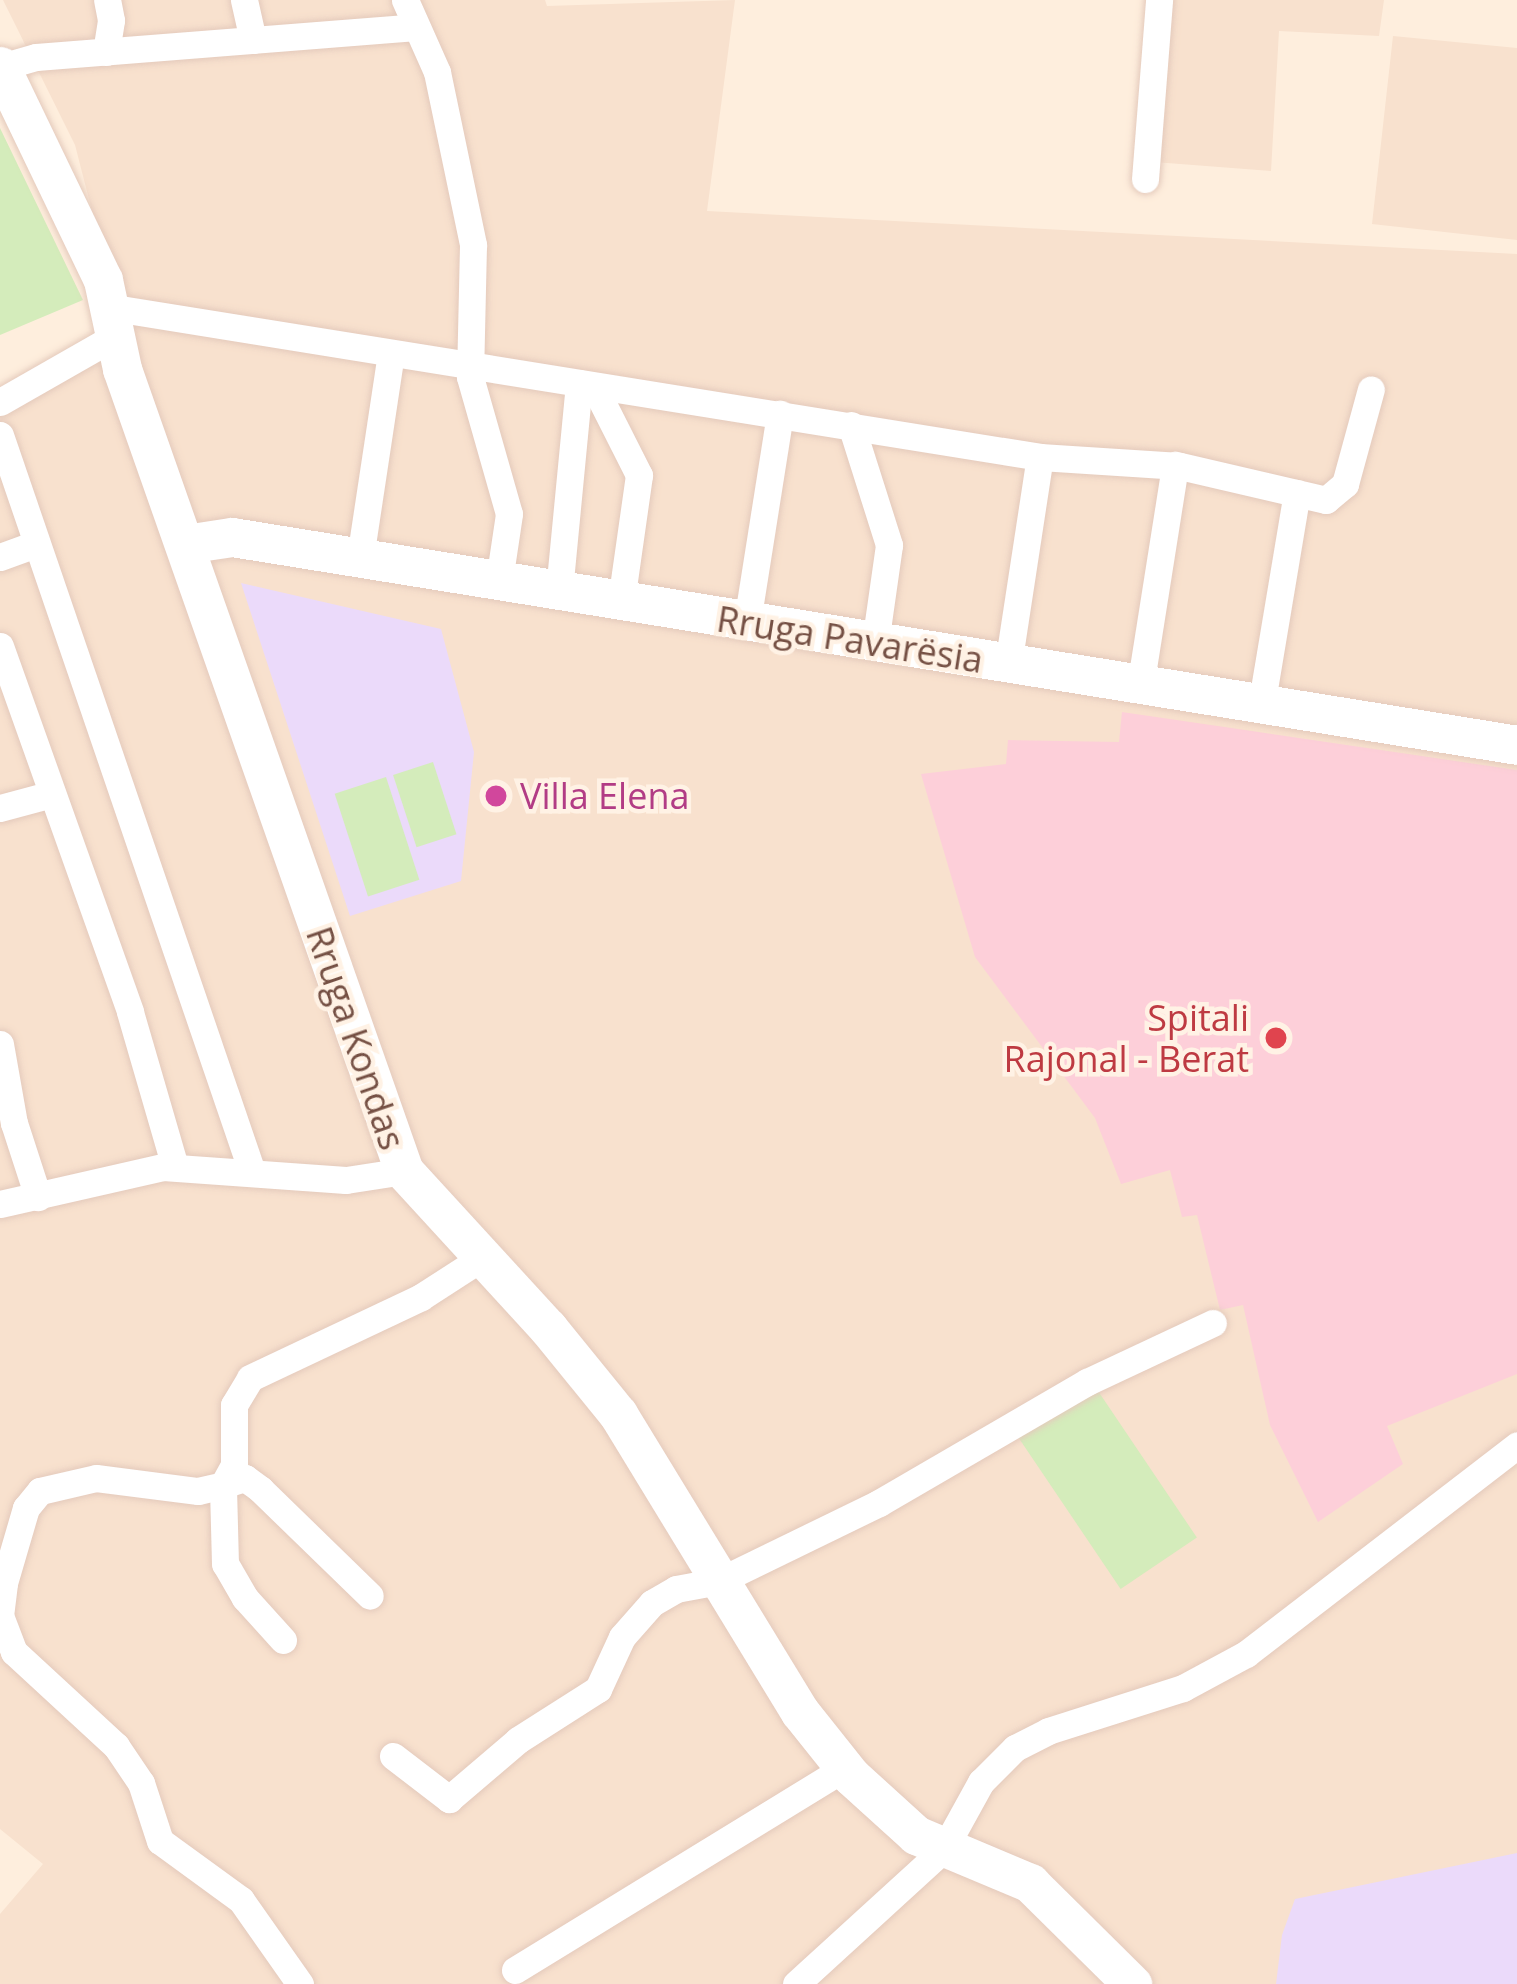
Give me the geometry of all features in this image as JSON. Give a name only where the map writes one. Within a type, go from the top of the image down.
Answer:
[{"type":"street","points":[[106,0],[111,20],[106,52]]},
{"type":"street","points":[[244,0],[253,40]]},
{"type":"street","points":[[1145,179],[1159,0]]},
{"type":"street","points":[[0,67],[36,57],[253,40],[409,14],[437,72],[473,245],[470,366],[509,514],[499,580]]},
{"type":"street","name":"Rruga Kondas","points":[[0,67],[103,280],[110,322],[404,1171],[548,1328],[618,1414],[800,1712],[844,1768],[900,1823],[944,1849],[1030,1883],[1132,1984]]},
{"type":"street","points":[[0,402],[110,322],[391,354],[1040,457],[1175,465],[1326,500],[1342,490],[1371,388]]},
{"type":"street","points":[[360,558],[391,354]]},
{"type":"street","points":[[559,591],[586,384]]},
{"type":"street","points":[[586,384],[639,475],[621,601]]},
{"type":"street","points":[[747,622],[780,414]]},
{"type":"street","points":[[851,425],[890,545],[874,643]]},
{"type":"street","points":[[0,435],[252,1172]]},
{"type":"street","points":[[1008,665],[1040,457]]},
{"type":"street","points":[[1140,687],[1175,465]]},
{"type":"street","points":[[1261,707],[1297,493]]},
{"type":"street","name":"Rruga Pavarësia","points":[[185,544],[218,535],[1517,745]]},
{"type":"street","points":[[0,557],[36,544]]},
{"type":"street","points":[[0,646],[136,1031],[175,1167]]},
{"type":"street","points":[[0,808],[52,794]]},
{"type":"street","points":[[0,1044],[14,1123],[38,1197]]},
{"type":"street","points":[[0,1204],[175,1167],[346,1180],[404,1171]]},
{"type":"street","points":[[283,1640],[245,1598],[225,1564],[223,1485],[233,1465],[234,1405],[250,1378],[421,1297],[480,1259]]},
{"type":"street","points":[[393,1756],[449,1799],[518,1740],[598,1689],[622,1637],[652,1603],[676,1588],[719,1580],[879,1503],[1087,1382],[1213,1323]]},
{"type":"street","points":[[796,1984],[944,1849],[981,1782],[1026,1740],[1184,1688],[1246,1654],[1517,1445]]},
{"type":"street","points":[[300,1984],[241,1900],[160,1841],[141,1783],[116,1747],[14,1652],[3,1630],[0,1602],[26,1508],[40,1490],[96,1478],[198,1491],[245,1478],[370,1596]]},
{"type":"street","points":[[515,1970],[844,1768]]},
{"type":"shaded area","points":[[3,0],[545,0],[547,6],[735,0],[707,211],[1517,254],[1517,1984],[0,1984],[0,1914],[43,1864],[0,1829],[0,410],[124,335],[75,145]]},
{"type":"shaded area","points":[[1151,0],[1384,0],[1379,36],[1279,31],[1271,171],[1141,161]]},
{"type":"shaded area","points":[[1393,36],[1517,48],[1517,240],[1372,224]]},
{"type":"shaded area","points":[[241,583],[441,629],[474,752],[461,881],[350,916]]},
{"type":"shaded area","name":"Spitali Rajonal - Berat","points":[[1122,712],[1517,770],[1517,1374],[1387,1426],[1403,1464],[1318,1522],[1270,1425],[1243,1305],[1220,1310],[1197,1215],[1182,1217],[1170,1170],[1121,1184],[1095,1118],[975,957],[921,774],[1006,764],[1008,740],[1119,742]]},
{"type":"shaded area","points":[[1517,1853],[1517,1984],[1276,1984],[1282,1935],[1295,1899]]},
{"type":"green space","points":[[0,128],[83,300],[0,335]]},
{"type":"green space","points":[[433,762],[456,834],[417,847],[393,775]]},
{"type":"green space","points":[[386,777],[419,880],[368,896],[335,794]]},
{"type":"green space","points":[[1094,1385],[1197,1538],[1121,1589],[1018,1436]]},
{"type":"place","name":"Villa Elena","points":[[496,796]]},
{"type":"place","name":"Spitali Rajonal - Berat","points":[[1276,1038]]}]
